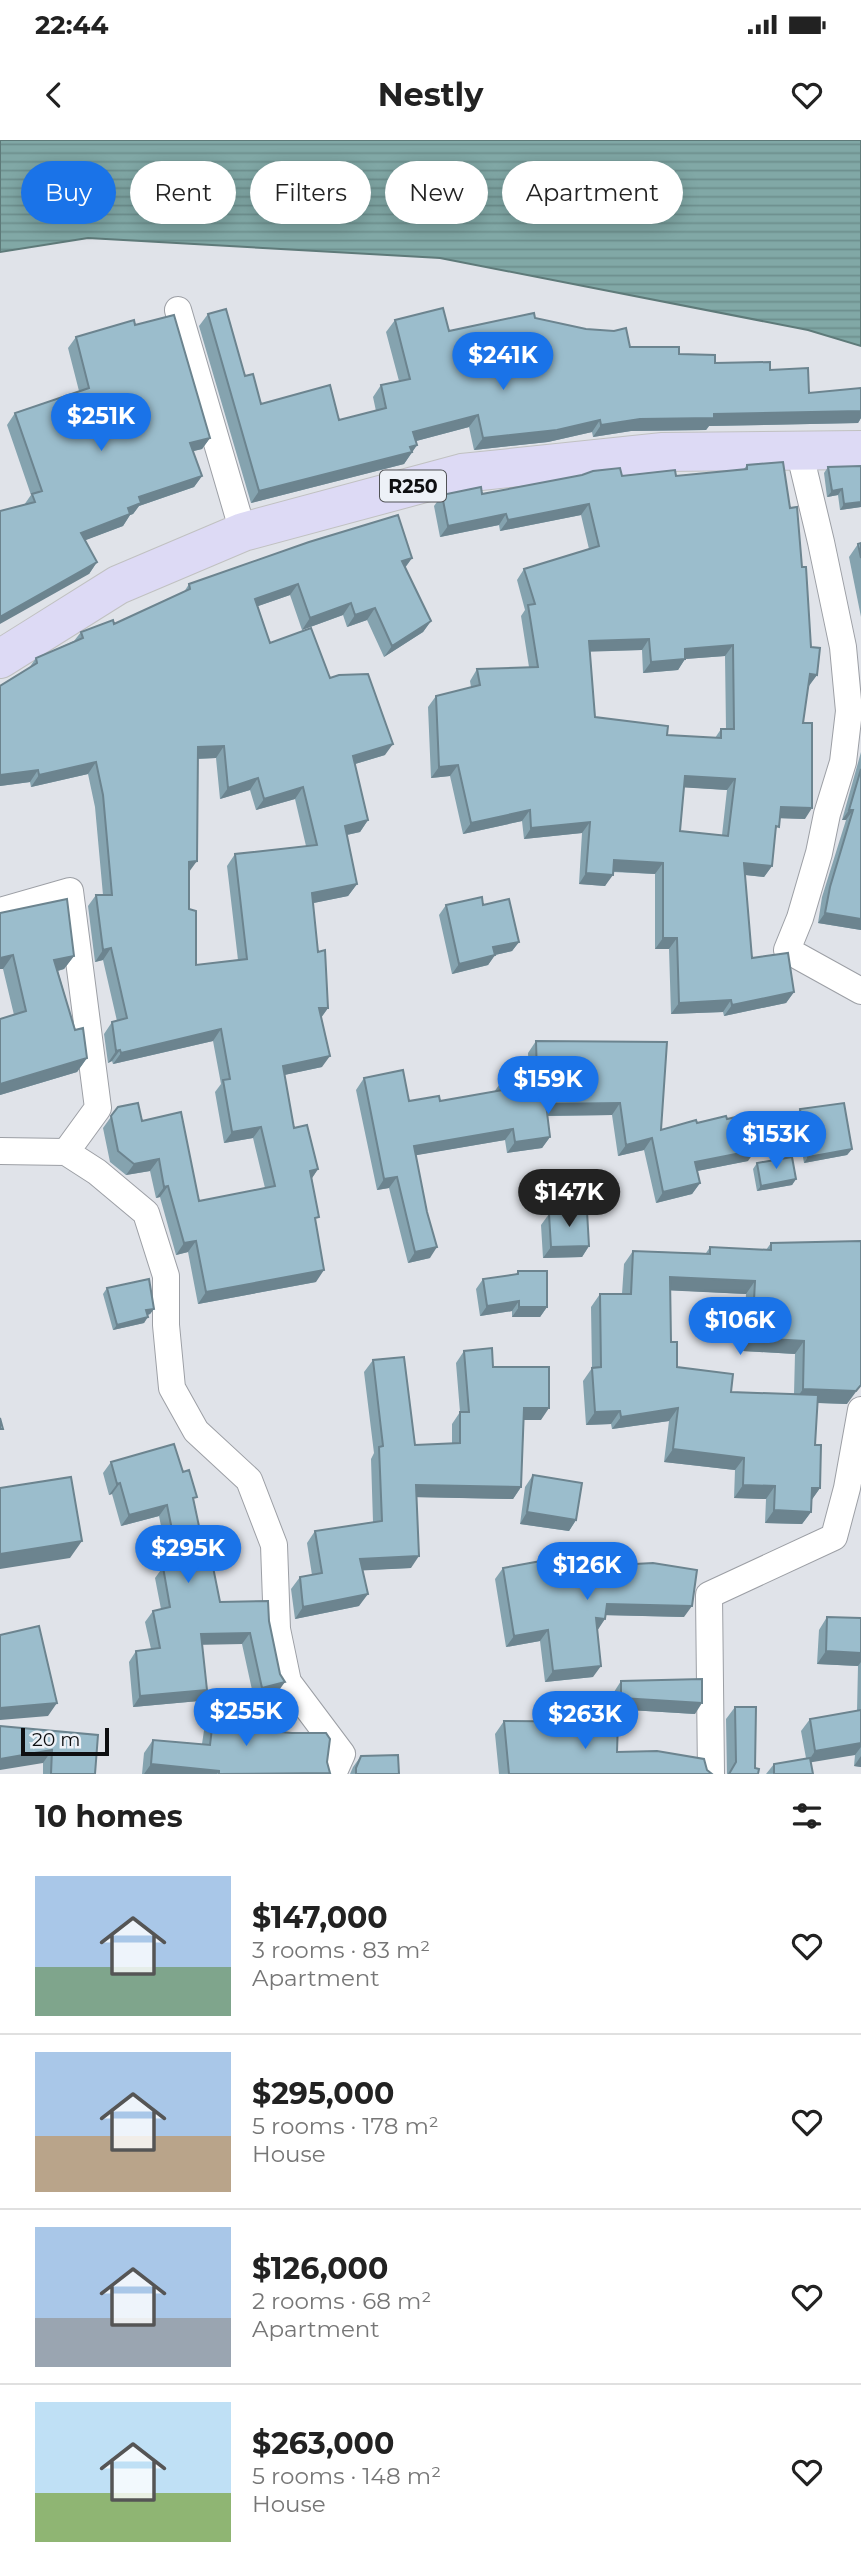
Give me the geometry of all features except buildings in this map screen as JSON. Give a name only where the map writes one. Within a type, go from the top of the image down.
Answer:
[{"type":"main road","name":"R250","points":[[0,659],[118,585],[243,532],[461,473],[663,452],[861,450]]},
{"type":"street","points":[[178,310],[243,532]]},
{"type":"street","points":[[799,450],[843,648],[849,711],[843,762],[800,918],[787,950],[861,990]]},
{"type":"street","points":[[0,911],[69,891],[98,1108],[66,1152]]},
{"type":"street","points":[[0,1151],[66,1152],[97,1172],[146,1213],[166,1276],[166,1325],[172,1388],[195,1431],[249,1480],[274,1545],[276,1629],[288,1682],[342,1754],[333,1774]]},
{"type":"street","points":[[711,1774],[709,1595],[834,1537],[847,1488],[861,1410]]},
{"type":"shaded area","points":[[0,140],[861,140],[861,346],[808,330],[440,258],[88,238],[0,252]]}]
